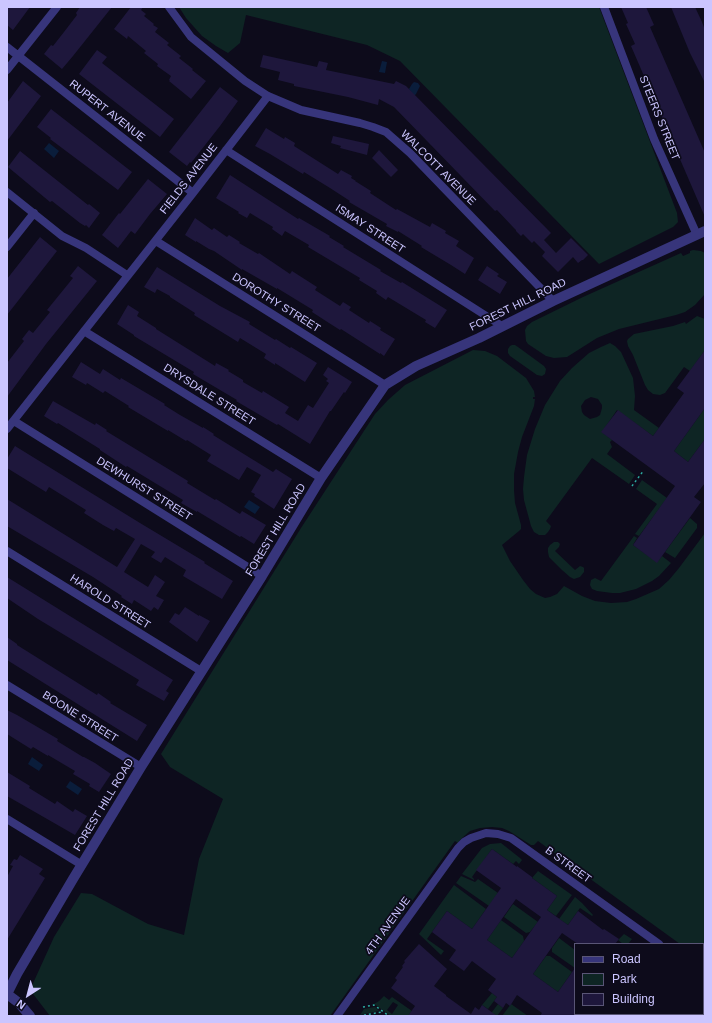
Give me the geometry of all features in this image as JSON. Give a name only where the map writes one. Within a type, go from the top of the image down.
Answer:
[{"type":"street","points":[[7,70],[57,7]]},
{"type":"street","name":"WALCOTT AVENUE","points":[[169,7],[191,37],[245,80],[268,96],[301,110],[360,123],[386,132],[410,153],[553,302]]},
{"type":"street","name":"STEERS STREET","points":[[604,7],[654,139],[701,233]]},
{"type":"street","name":"RUPERT AVENUE","points":[[7,47],[193,193]]},
{"type":"street","name":"FIELDS AVENUE","points":[[7,429],[127,275],[156,241],[268,96]]},
{"type":"street","name":"ISMAY STREET","points":[[226,150],[502,326]]},
{"type":"street","points":[[7,192],[62,236],[86,248],[127,275]]},
{"type":"street","points":[[7,247],[34,213]]},
{"type":"street","name":"FOREST HILL ROAD","points":[[7,994],[17,974],[141,767],[262,576],[321,478],[384,385],[416,366],[701,233]]},
{"type":"street","name":"DOROTHY STREET","points":[[156,241],[384,385]]},
{"type":"street","name":"DRYSDALE STREET","points":[[84,331],[321,478]]},
{"type":"street","name":"DEWHURST STREET","points":[[14,421],[262,576]]},
{"type":"street","name":"HAROLD STREET","points":[[7,551],[201,671]]},
{"type":"street","name":"BOONE STREET","points":[[7,685],[141,767]]},
{"type":"street","points":[[7,819],[82,865]]},
{"type":"street","name":"B STREET","points":[[458,848],[471,838],[486,834],[498,834],[510,838],[658,943]]},
{"type":"street","name":"4TH AVENUE","points":[[337,1016],[458,848]]},
{"type":"street","points":[[7,994],[20,1003],[30,1016]]},
{"type":"path","points":[[632,486],[644,470]]},
{"type":"path","points":[[256,556],[257,561]]},
{"type":"path","points":[[363,1007],[374,1006],[388,1016]]},
{"type":"path","points":[[359,1016],[382,1012]]},
{"type":"green space","points":[[179,7],[599,7],[677,213],[678,222],[673,227],[599,264],[400,61],[367,45],[246,15],[240,43],[228,53],[202,36],[186,18]]},
{"type":"green space","points":[[693,250],[705,253],[705,294],[695,305],[685,312],[619,329],[597,338],[567,357],[554,358],[546,356],[526,341],[525,330],[532,322],[583,297],[681,253],[683,256]]},
{"type":"green space","points":[[697,316],[705,319],[705,350],[690,371],[684,367],[665,393],[660,395],[653,394],[645,385],[628,346],[628,339],[634,334],[685,322],[686,324]]},
{"type":"green space","points":[[610,343],[621,352],[633,378],[635,396],[634,410],[659,428],[653,436],[617,410],[602,432],[612,440],[610,442],[612,447],[607,454],[635,475],[629,484],[592,458],[546,521],[551,526],[548,532],[545,535],[539,535],[534,532],[531,526],[524,500],[523,489],[527,455],[535,429],[545,405],[560,381],[589,353]],"holes":[[[591,397],[598,399],[602,405],[600,415],[590,419],[584,415],[581,406],[585,400]]]},
{"type":"green space","points":[[512,345],[515,345],[544,366],[546,369],[545,374],[542,376],[537,375],[510,356],[508,349]]},
{"type":"green space","points":[[473,350],[485,351],[497,356],[526,378],[534,391],[535,397],[533,397],[533,399],[535,399],[534,406],[522,437],[514,474],[515,503],[521,529],[502,545],[510,561],[523,580],[536,594],[545,598],[550,597],[557,594],[564,586],[595,601],[611,603],[627,602],[636,599],[659,589],[669,580],[705,533],[705,951],[704,952],[704,943],[679,943],[538,841],[534,845],[531,845],[502,828],[480,828],[470,831],[458,843],[455,841],[330,1016],[50,1016],[30,990],[54,937],[81,893],[92,894],[148,924],[184,935],[199,859],[223,799],[170,767],[161,754],[301,528],[375,414],[405,385]]},
{"type":"green space","points":[[705,408],[705,439],[688,462],[674,451]]},
{"type":"green space","points":[[642,480],[667,498],[639,536],[635,534],[657,504],[636,489]]},
{"type":"green space","points":[[690,518],[697,524],[697,528],[675,558],[665,552]]},
{"type":"green space","points":[[634,536],[637,538],[633,545],[657,562],[662,556],[671,563],[659,576],[636,589],[620,593],[612,593],[592,589],[590,585],[591,580],[595,578],[601,581]]},
{"type":"green space","points":[[554,542],[558,542],[560,544],[555,551],[575,570],[580,566],[584,568],[584,572],[580,577],[574,579],[570,577],[549,557],[548,548]]},
{"type":"green space","points":[[501,843],[522,860],[519,864],[516,861],[513,864],[492,849],[472,877],[474,880],[462,874],[482,848],[490,844]]},
{"type":"green space","points":[[538,871],[572,895],[556,916],[547,910],[557,896],[532,878]]},
{"type":"green space","points":[[461,876],[475,882],[478,879],[498,893],[489,906],[456,883]]},
{"type":"green space","points":[[454,885],[486,909],[472,929],[447,911],[427,939],[444,951],[441,955],[419,934]]},
{"type":"green space","points":[[575,897],[593,915],[592,916],[580,908],[568,925],[559,919]]},
{"type":"green space","points":[[513,904],[538,922],[530,932],[526,933],[504,917]]},
{"type":"green space","points":[[501,920],[523,936],[524,941],[512,958],[487,940]]},
{"type":"green space","points":[[624,934],[632,939],[629,943],[622,943],[618,940]]},
{"type":"green space","points":[[559,938],[574,949],[574,967],[552,952],[552,948]]},
{"type":"green space","points":[[546,956],[550,956],[572,972],[558,992],[533,974]]},
{"type":"green space","points":[[492,993],[497,997],[488,1009],[482,1005]]},
{"type":"green space","points":[[384,996],[389,1000],[392,997],[412,1011],[408,1016],[391,1016],[374,1004]],"holes":[[[393,1002],[398,1005],[392,1014],[387,1010]]]},
{"type":"green space","points":[[498,1004],[503,1008],[497,1016],[489,1016]]},
{"type":"green space","points":[[511,1004],[528,1016],[502,1016]]},
{"type":"green space","points":[[375,1007],[379,1011],[360,1015],[364,1009]]},
{"type":"green space","points":[[590,1015],[634,1016],[592,1016]]},
{"type":"water","points":[[382,61],[387,62],[385,73],[379,72]]},
{"type":"water","points":[[414,82],[418,83],[420,86],[414,96],[409,89]]},
{"type":"water","points":[[49,143],[59,151],[54,158],[44,149]]},
{"type":"water","points":[[249,500],[260,507],[255,514],[244,507]]},
{"type":"water","points":[[32,757],[43,765],[39,771],[28,764]]},
{"type":"water","points":[[70,781],[82,789],[78,795],[66,787]]},
{"type":"building","points":[[7,7],[30,7],[13,30],[7,25]]},
{"type":"building","points":[[80,7],[112,7],[62,69],[44,54],[51,45],[53,46],[64,32],[77,15],[76,13]]},
{"type":"building","points":[[131,7],[143,7],[141,10],[146,14],[144,16],[158,28],[155,32],[169,43],[167,45],[181,56],[179,58],[206,81],[191,99],[169,81],[171,76],[157,66],[158,64],[144,53],[146,51],[128,36],[127,39],[114,29]]},
{"type":"building","points":[[621,7],[646,7],[654,25],[650,27],[705,153],[705,217],[631,46],[635,44],[626,24],[628,23]]},
{"type":"building","points":[[671,7],[695,7],[702,22],[705,30],[705,83],[690,53]]},
{"type":"building","points":[[97,50],[107,57],[102,63],[174,119],[160,137],[79,74]]},
{"type":"building","points":[[263,55],[317,67],[319,61],[328,63],[326,70],[394,84],[396,81],[406,86],[551,233],[544,240],[556,253],[571,238],[588,255],[578,263],[573,257],[558,272],[542,256],[545,252],[534,241],[532,243],[523,234],[521,236],[394,107],[379,99],[378,105],[294,86],[294,84],[278,80],[280,72],[260,67]]},
{"type":"building","points":[[23,81],[41,96],[7,141],[7,103]]},
{"type":"building","points":[[220,87],[238,101],[191,163],[190,162],[187,166],[169,152]]},
{"type":"building","points":[[51,109],[132,172],[118,190],[50,139],[51,138],[37,127]]},
{"type":"building","points":[[266,128],[284,139],[285,137],[295,143],[294,146],[338,174],[341,170],[352,176],[351,178],[371,191],[370,193],[396,210],[397,209],[430,227],[432,223],[446,231],[445,233],[459,241],[456,246],[474,258],[465,274],[398,231],[386,226],[387,224],[349,202],[350,201],[304,172],[303,174],[255,146]]},
{"type":"building","points":[[333,136],[369,144],[367,155],[340,148],[341,146],[331,143]]},
{"type":"building","points":[[379,150],[398,170],[391,177],[372,158]]},
{"type":"building","points":[[20,151],[100,213],[89,228],[80,223],[52,201],[50,202],[8,167]]},
{"type":"building","points":[[230,175],[298,219],[299,218],[330,236],[329,237],[344,246],[343,247],[381,270],[380,271],[401,283],[402,282],[447,310],[435,328],[425,322],[426,320],[388,297],[386,300],[376,293],[377,291],[359,280],[360,278],[308,247],[309,245],[285,231],[282,236],[272,229],[273,227],[250,213],[247,218],[216,198]]},
{"type":"building","points":[[148,179],[167,194],[135,234],[131,231],[118,248],[102,235]]},
{"type":"building","points":[[195,218],[212,230],[214,228],[227,237],[229,235],[240,242],[239,243],[258,254],[259,253],[290,274],[292,271],[317,287],[315,290],[340,306],[343,302],[351,307],[349,310],[369,323],[370,321],[381,328],[380,330],[395,339],[384,356],[341,329],[340,330],[312,312],[313,310],[277,288],[242,270],[214,251],[185,235]]},
{"type":"building","points":[[40,237],[57,251],[7,315],[7,279]]},
{"type":"building","points":[[78,266],[97,281],[46,344],[7,397],[7,363],[24,341],[22,339],[29,330],[33,333],[50,312],[47,310],[73,278],[70,276]]},
{"type":"building","points":[[487,266],[499,274],[497,276],[507,282],[500,294],[478,280]]},
{"type":"building","points":[[157,267],[220,306],[250,322],[249,324],[275,340],[276,339],[290,348],[291,347],[317,363],[305,382],[275,363],[275,365],[264,358],[266,354],[240,338],[238,342],[194,315],[195,313],[170,296],[157,289],[155,293],[144,287]]},
{"type":"building","points":[[128,305],[139,312],[137,316],[156,329],[215,366],[216,363],[229,370],[228,371],[243,380],[243,382],[262,393],[263,391],[289,407],[285,413],[298,421],[308,405],[313,408],[329,383],[326,381],[328,379],[323,375],[328,367],[352,382],[330,411],[310,444],[278,424],[277,425],[236,401],[237,400],[193,374],[194,372],[117,324]]},
{"type":"building","points":[[705,350],[705,408],[674,451],[688,462],[705,439],[705,483],[694,497],[701,502],[657,563],[633,545],[675,486],[601,432],[618,410],[653,436],[684,393],[677,388]]},
{"type":"building","points":[[81,362],[100,374],[103,369],[120,380],[121,378],[165,404],[164,405],[180,415],[203,427],[214,434],[213,435],[273,472],[276,469],[292,479],[274,509],[254,496],[255,494],[251,492],[261,475],[247,467],[239,480],[207,461],[211,455],[187,440],[186,441],[168,431],[105,391],[103,393],[87,383],[86,385],[72,377]]},
{"type":"building","points":[[53,401],[95,425],[96,423],[107,430],[106,431],[188,481],[187,483],[215,500],[216,499],[240,514],[242,511],[266,525],[254,544],[181,503],[183,500],[127,466],[126,467],[58,423],[57,424],[44,416]]},
{"type":"building","points":[[15,446],[205,562],[204,563],[233,581],[222,599],[183,576],[186,570],[165,557],[161,563],[151,557],[155,552],[141,544],[124,572],[148,587],[155,575],[165,582],[156,596],[164,600],[158,610],[154,607],[151,611],[134,600],[132,604],[93,577],[7,526],[7,499],[117,567],[135,539],[116,528],[114,531],[103,525],[84,513],[86,510],[49,487],[46,492],[7,468],[7,459]]},
{"type":"building","points":[[7,577],[173,680],[166,691],[169,693],[164,701],[136,685],[139,680],[38,619],[7,598]]},
{"type":"building","points":[[185,607],[210,621],[197,642],[169,622],[175,613],[179,615]]},
{"type":"building","points":[[7,637],[17,645],[97,695],[98,693],[111,702],[110,703],[147,725],[137,741],[7,660]]},
{"type":"building","points":[[7,710],[58,739],[57,741],[111,774],[99,792],[89,786],[90,784],[73,774],[75,771],[33,747],[31,749],[7,734]]},
{"type":"building","points":[[7,772],[55,804],[57,801],[73,812],[75,809],[87,816],[75,835],[7,796]]},
{"type":"building","points":[[492,849],[557,896],[547,910],[568,925],[578,911],[603,930],[604,929],[619,939],[616,943],[577,943],[562,933],[533,974],[558,992],[574,969],[575,1016],[540,1016],[542,1013],[517,995],[510,1006],[506,1003],[503,1008],[494,1001],[497,997],[488,990],[496,979],[472,961],[464,971],[449,960],[456,950],[432,932],[447,911],[472,929],[501,888],[476,870]],"holes":[[[516,899],[541,917],[512,958],[487,940]]]},
{"type":"building","points":[[20,855],[43,869],[39,874],[45,878],[7,940],[7,877],[13,866],[10,865],[14,859],[17,860]]},
{"type":"building","points":[[419,944],[447,969],[434,986],[471,1014],[475,1007],[479,1010],[482,1005],[497,1016],[408,1016],[415,1006],[391,988],[397,980],[395,978],[403,967],[404,961]]}]
